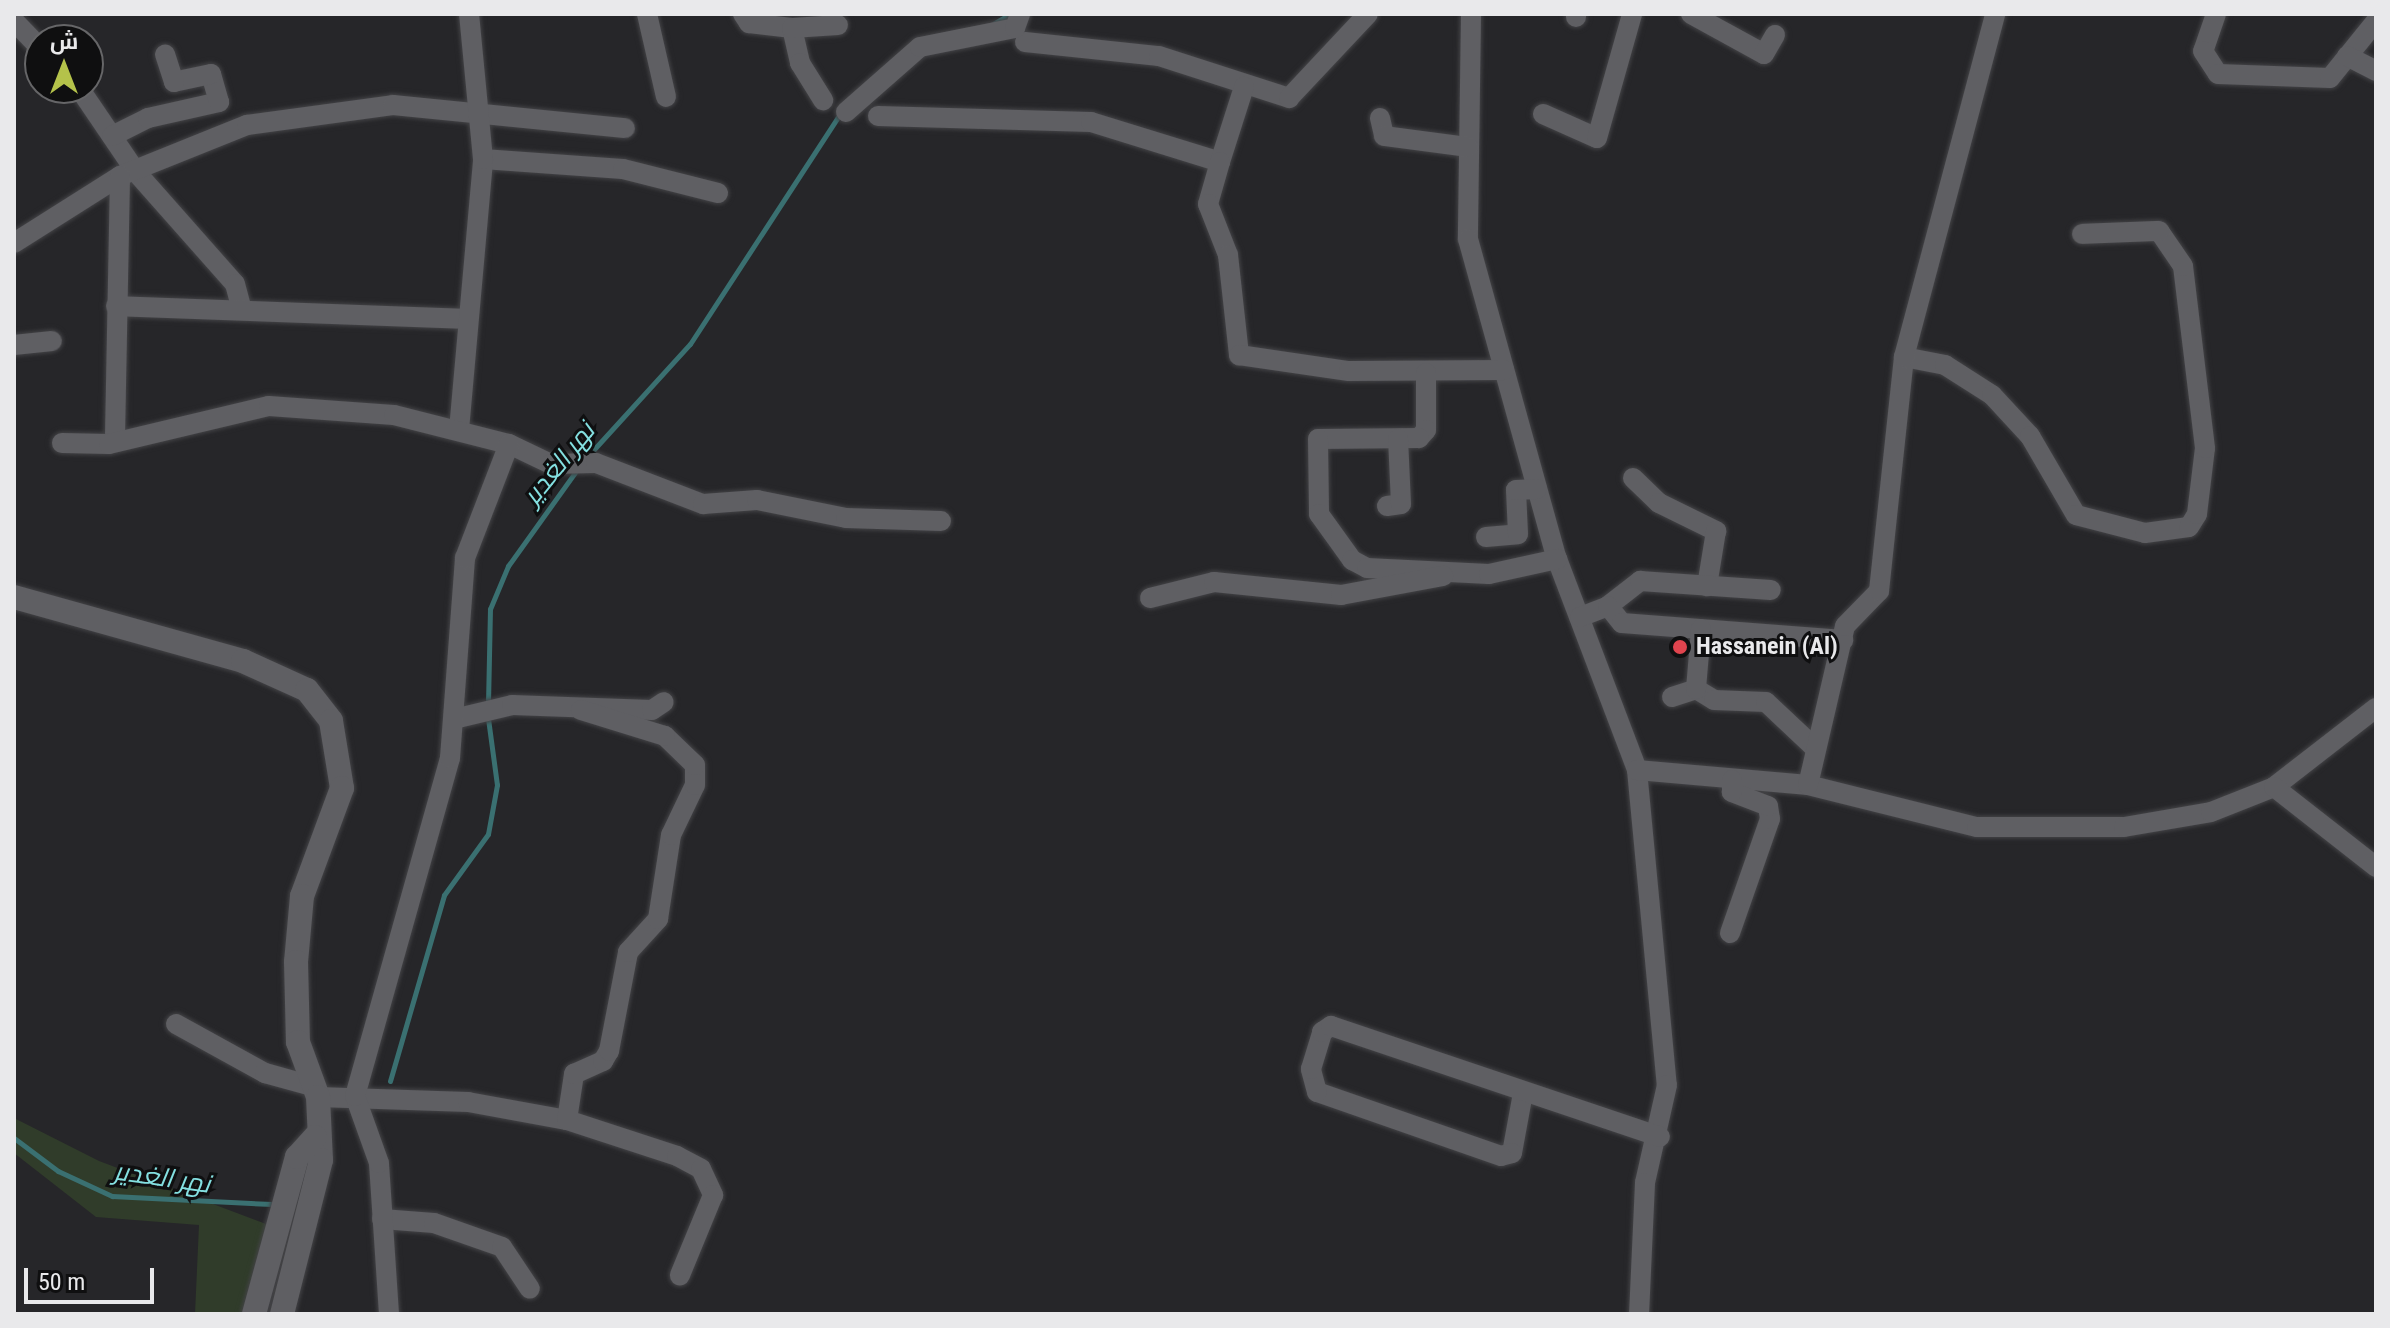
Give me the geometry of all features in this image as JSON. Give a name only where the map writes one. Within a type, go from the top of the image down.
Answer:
[{"type":"street","points":[[459,430],[466,319],[483,159],[483,116],[469,14]]},
{"type":"street","points":[[647,14],[666,97]]},
{"type":"street","points":[[743,14],[749,23],[792,28],[838,25]]},
{"type":"street","points":[[846,112],[920,47],[1012,29],[1020,14]]},
{"type":"street","points":[[1025,42],[1159,56],[1244,87],[1289,98],[1368,14]]},
{"type":"street","points":[[1471,14],[1468,239],[1557,559],[1637,770],[1667,1085],[1660,1137],[1645,1183],[1639,1314]]},
{"type":"street","points":[[1543,114],[1597,138],[1632,14]]},
{"type":"street","points":[[1691,14],[1764,54],[1775,35]]},
{"type":"street","points":[[1808,785],[1845,626],[1881,581],[1904,357],[1995,14]]},
{"type":"street","points":[[2216,14],[2203,51],[2218,74],[2330,78],[2376,21]]},
{"type":"street","points":[[792,28],[800,63],[823,100]]},
{"type":"street","points":[[112,136],[148,118],[219,102],[211,74],[174,82],[165,54]]},
{"type":"street","points":[[2347,56],[2376,71]]},
{"type":"street","points":[[1244,87],[1208,204],[1228,255],[1239,355],[1426,373],[1504,370]]},
{"type":"street","points":[[90,104],[112,136],[128,174],[235,284],[242,310]]},
{"type":"street","points":[[14,243],[128,174],[247,125],[357,105],[625,128]]},
{"type":"street","points":[[878,116],[1091,122],[1220,162]]},
{"type":"street","points":[[1380,118],[1384,136],[1468,147]]},
{"type":"street","points":[[483,159],[623,169],[718,193]]},
{"type":"street","points":[[115,437],[116,306],[128,174]]},
{"type":"street","points":[[1904,357],[1945,365],[1992,395],[2030,436],[2076,515],[2145,533],[2189,527],[2197,514],[2205,448],[2183,266],[2159,231],[2082,234]]},
{"type":"street","points":[[116,306],[466,319]]},
{"type":"street","points":[[14,345],[52,341]]},
{"type":"street","points":[[1426,373],[1426,430],[1419,438],[1318,439],[1315,505],[1359,565],[1447,575]]},
{"type":"street","points":[[62,443],[109,444],[115,437],[269,406],[394,415],[509,444],[551,464],[590,463],[703,504],[757,500],[846,518],[941,521]]},
{"type":"street","points":[[1387,506],[1401,504],[1398,439]]},
{"type":"street","points":[[389,1314],[379,1163],[355,1096],[475,712],[454,645],[465,558],[509,444]]},
{"type":"street","points":[[1633,478],[1659,503],[1716,531],[1707,586]]},
{"type":"street","points":[[1486,537],[1518,534],[1516,490],[1537,489]]},
{"type":"street","points":[[1150,598],[1214,582],[1341,595],[1557,559]]},
{"type":"street","points":[[1580,617],[1608,606],[1640,581],[1771,590]]},
{"type":"street","points":[[14,597],[190,641],[285,678],[321,702],[342,776],[305,885],[299,927],[298,1042],[316,1092],[318,1178],[282,1314]]},
{"type":"street","points":[[1608,606],[1622,623],[1843,640]]},
{"type":"street","points":[[1696,689],[1701,629]]},
{"type":"street","points":[[1672,697],[1696,689],[1714,700],[1766,702],[1815,748]]},
{"type":"street","points":[[475,712],[652,710],[664,702]]},
{"type":"street","points":[[567,1120],[574,1074],[603,1061],[609,1051],[628,952],[658,919],[671,835],[695,785],[695,765],[665,736],[581,710]]},
{"type":"street","points":[[1637,770],[1808,785],[1931,820],[2087,828],[2186,818],[2274,787],[2373,714]]},
{"type":"street","points":[[1730,933],[1770,819],[1768,806],[1732,792],[1732,780]]},
{"type":"street","points":[[2274,787],[2376,867]]},
{"type":"street","points":[[176,1024],[265,1073],[316,1092],[468,1102],[567,1120],[701,1169],[713,1195],[710,1213],[680,1275]]},
{"type":"street","points":[[1523,1093],[1512,1153],[1501,1156],[1317,1092],[1311,1069],[1322,1032],[1331,1026],[1660,1137]]},
{"type":"street","points":[[254,1314],[297,1157],[315,1137]]},
{"type":"street","points":[[382,1219],[434,1223],[502,1247],[530,1289]]},
{"type":"green space","points":[[14,1118],[99,1161],[274,1227],[249,1314],[195,1314],[199,1225],[96,1217],[14,1153]]},
{"type":"waterway","name":"نهر الغدير","points":[[993,24],[1010,14]]},
{"type":"waterway","name":"نهر الغدير","points":[[587,457],[690,344],[841,112]]},
{"type":"waterway","name":"نهر الغدير","points":[[488,704],[490,609],[508,566],[576,471]]},
{"type":"waterway","name":"نهر الغدير","points":[[390,1081],[444,895],[488,834],[497,785],[488,718]]},
{"type":"waterway","name":"نهر الغدير","points":[[14,1138],[58,1171],[112,1196],[272,1204]]},
{"type":"place","name":"Hassanein (Al)","points":[[1680,647]]}]
